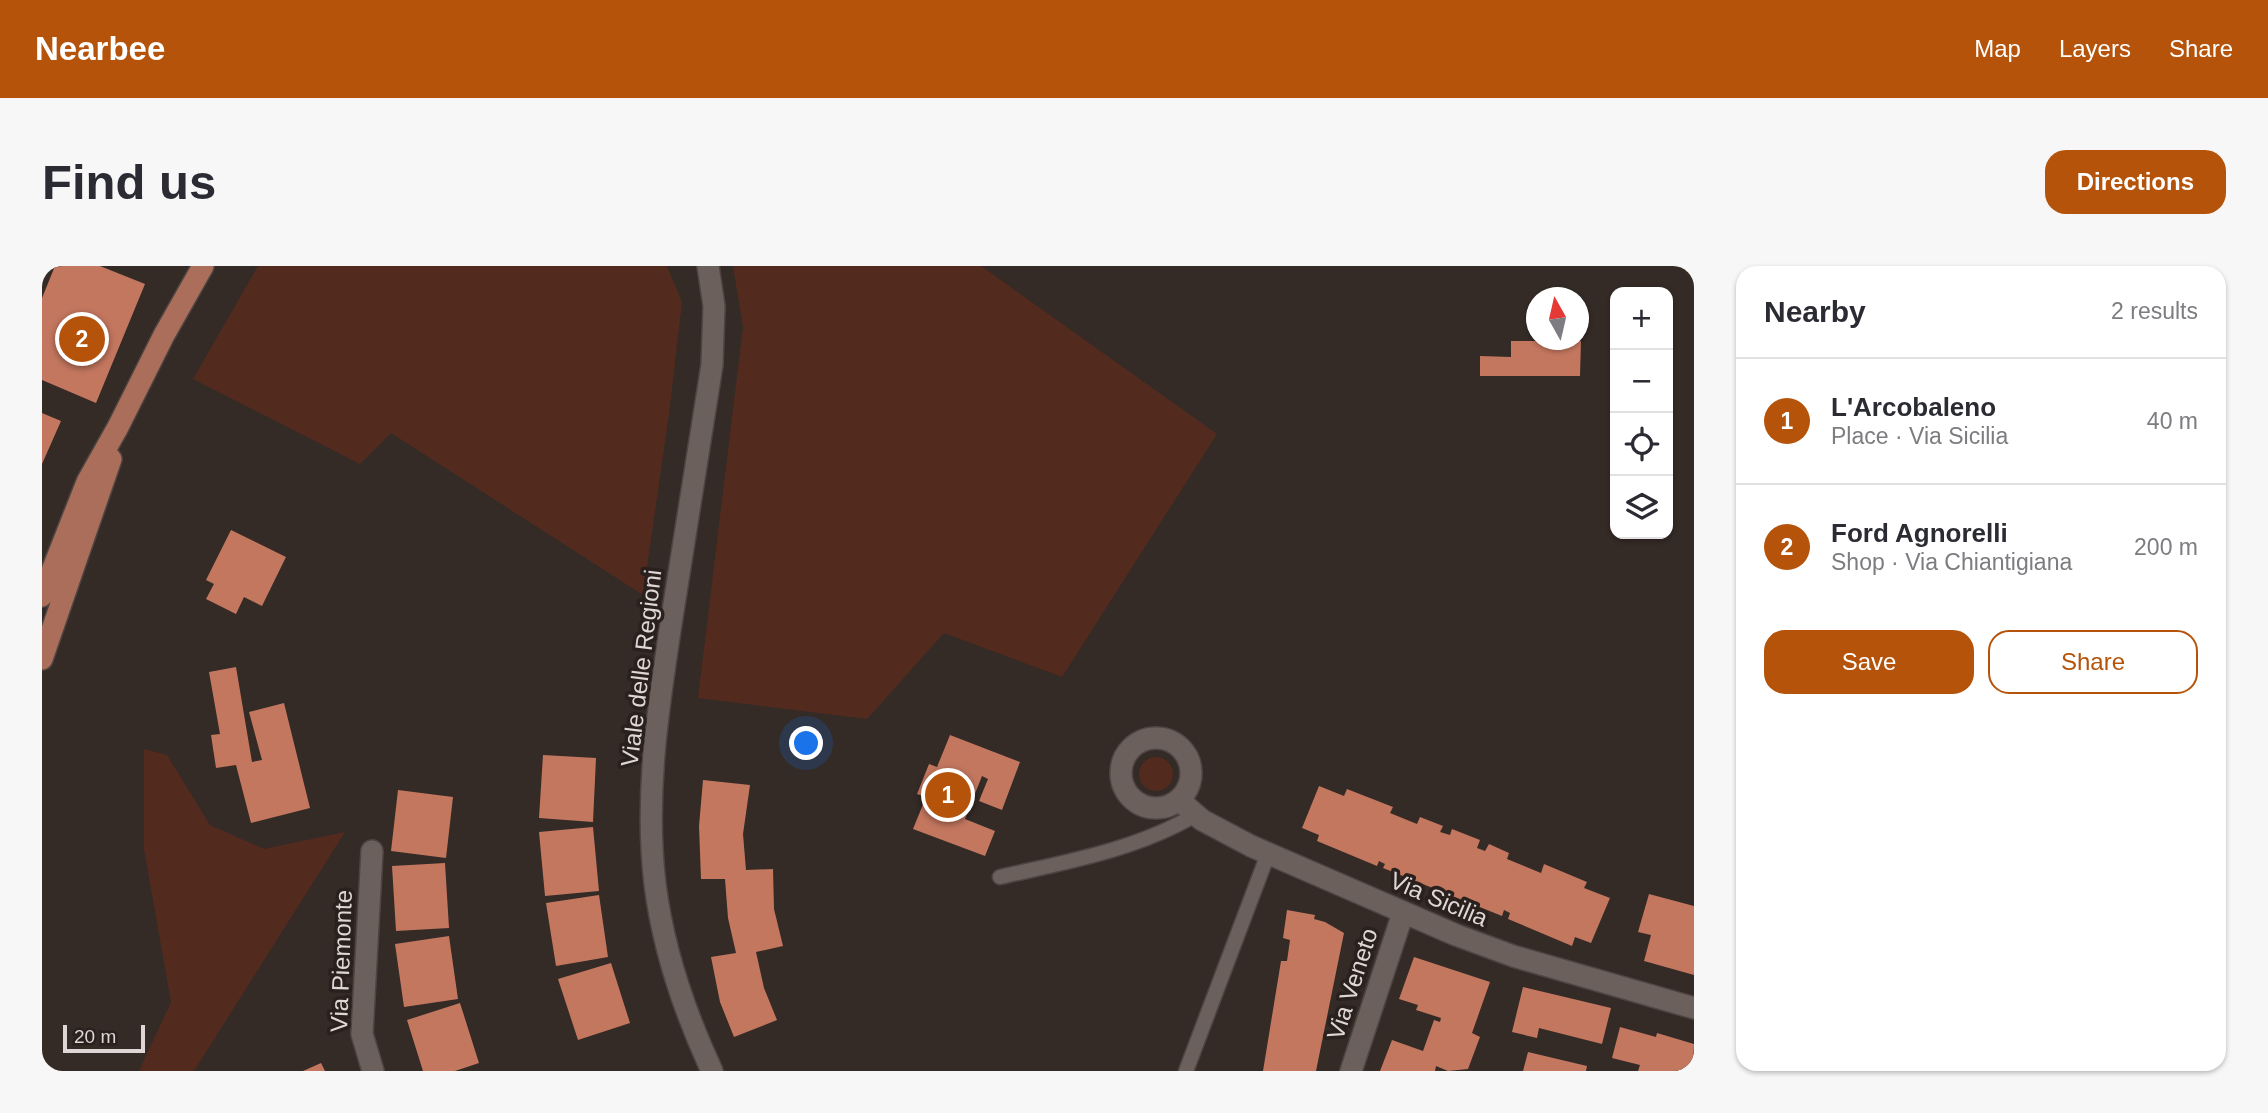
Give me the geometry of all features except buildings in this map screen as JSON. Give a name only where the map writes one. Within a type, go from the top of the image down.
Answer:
[{"type":"main road","points":[[42,596],[87,482],[203,266]]},
{"type":"main road","points":[[44,649],[109,465],[118,427]]},
{"type":"main road","points":[[42,566],[62,543]]},
{"type":"street","name":"Viale delle Regioni","points":[[708,266],[714,306],[712,365],[656,719],[651,829],[655,886],[669,953],[689,1016],[712,1071]]},
{"type":"street","name":"Via Sicilia","points":[[1179,800],[1195,815],[1268,853],[1497,951],[1694,1008]]},
{"type":"street","name":"Via Piemonte","points":[[372,851],[362,1034],[373,1071]]},
{"type":"street","name":"Via Veneto","points":[[1351,1071],[1403,913]]},
{"type":"lane","points":[[999,877],[1111,850],[1165,831],[1195,815]]},
{"type":"lane","points":[[1186,1071],[1268,853]]},
{"type":"shaded area","points":[[258,266],[667,266],[682,302],[643,595],[391,433],[360,464],[193,379]]},
{"type":"shaded area","points":[[733,266],[981,266],[1217,434],[1062,677],[944,633],[867,719],[698,698],[743,327]]},
{"type":"shaded area","points":[[144,749],[167,755],[210,825],[264,849],[345,832],[194,1071],[139,1071],[171,1002],[144,849]]},
{"type":"shaded area","points":[[1156,757],[1168,762],[1173,774],[1168,786],[1156,791],[1144,786],[1139,774],[1144,762]]},
{"type":"place","name":"Ford Agnorelli","points":[[82,339]]},
{"type":"place","name":"L'Arcobaleno","points":[[948,795]]}]
